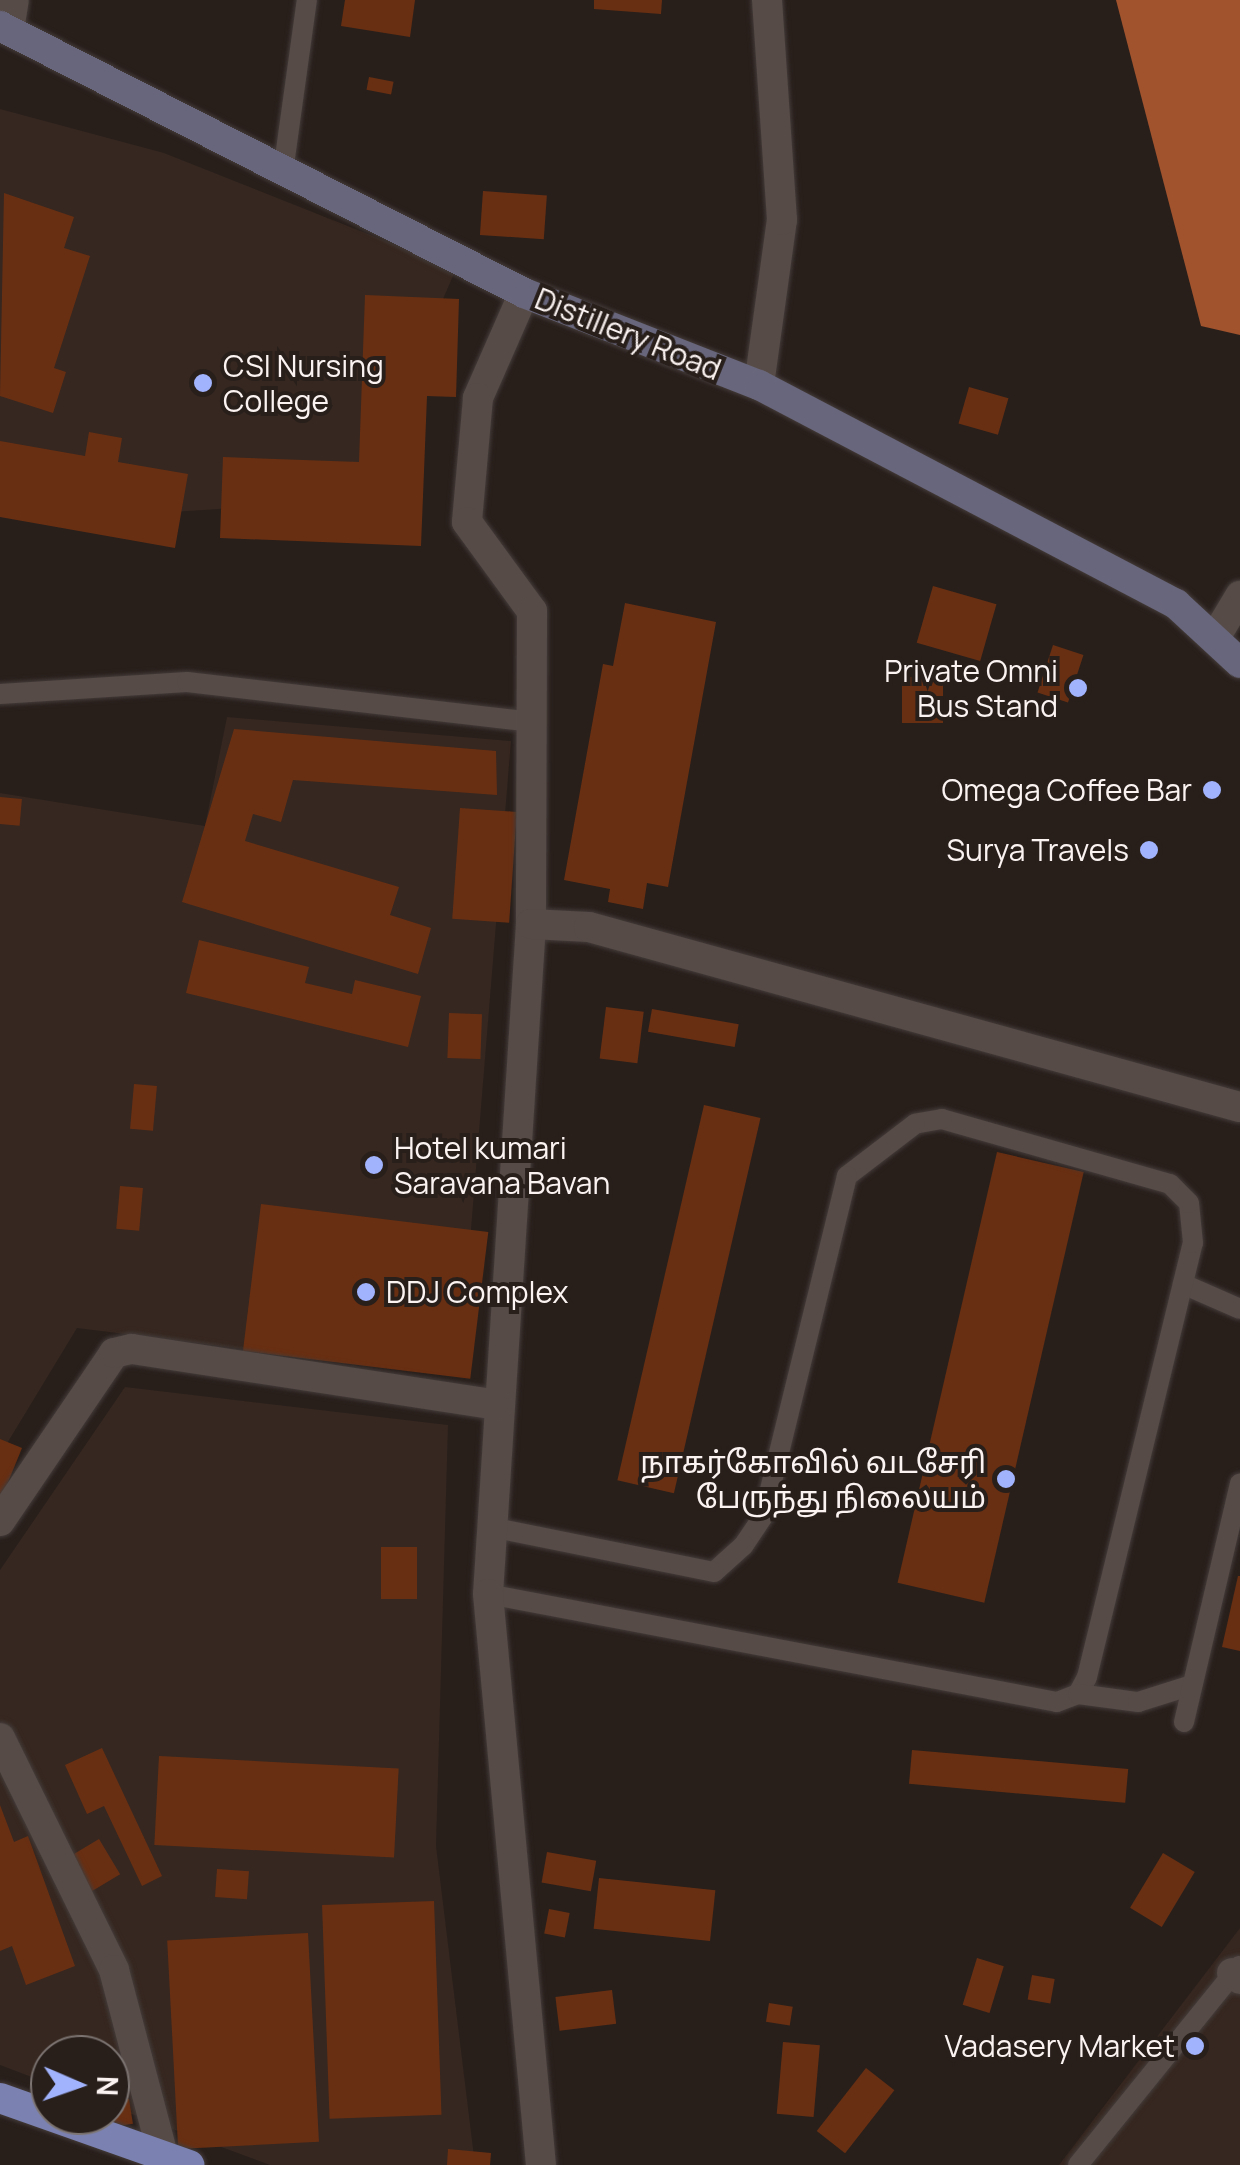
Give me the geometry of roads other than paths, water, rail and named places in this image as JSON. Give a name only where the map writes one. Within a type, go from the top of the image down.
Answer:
[{"type":"main road","name":"Distillery Road","points":[[8,19],[283,172],[524,293],[759,386],[1176,604],[1216,636],[1240,663]]},
{"type":"main road","points":[[0,2098],[180,2162]]},
{"type":"street","points":[[759,386],[782,220],[767,0]]},
{"type":"street","points":[[524,293],[478,398],[467,522],[532,610],[531,924],[488,1594],[542,2165]]},
{"type":"street","points":[[1216,636],[1240,596]]},
{"type":"street","points":[[531,924],[589,928],[1240,1107]]},
{"type":"street","points":[[0,1521],[114,1353],[132,1349],[499,1405]]},
{"type":"street","points":[[0,1738],[114,1970],[180,2162]]},
{"type":"lane","points":[[283,172],[306,0]]},
{"type":"lane","points":[[0,694],[187,682],[531,722]]},
{"type":"lane","points":[[490,1527],[714,1572],[744,1545],[764,1515],[846,1176],[916,1124],[942,1119],[1170,1184],[1189,1203],[1196,1222],[1087,1677],[1078,1694]]},
{"type":"lane","points":[[1183,1284],[1240,1309]]},
{"type":"lane","points":[[1184,1722],[1240,1483]]},
{"type":"lane","points":[[488,1594],[1057,1702],[1078,1694],[1138,1702],[1192,1684]]},
{"type":"lane","points":[[1078,2165],[1237,1972]]},
{"type":"place","name":"CSI Nursing College","points":[[203,383]]},
{"type":"place","name":"Private Omni Bus Stand","points":[[1078,688]]},
{"type":"place","name":"Omega Coffee Bar","points":[[1212,790]]},
{"type":"place","name":"Surya Travels","points":[[1149,850]]},
{"type":"place","name":"Hotel kumari Saravana Bavan","points":[[374,1165]]},
{"type":"place","name":"DDJ Complex","points":[[366,1292]]},
{"type":"place","name":"நாகர்கோவில் வடசேரி பேருந்து நிலையம்","points":[[1006,1479]]},
{"type":"place","name":"Vadasery Market","points":[[1195,2046]]}]
